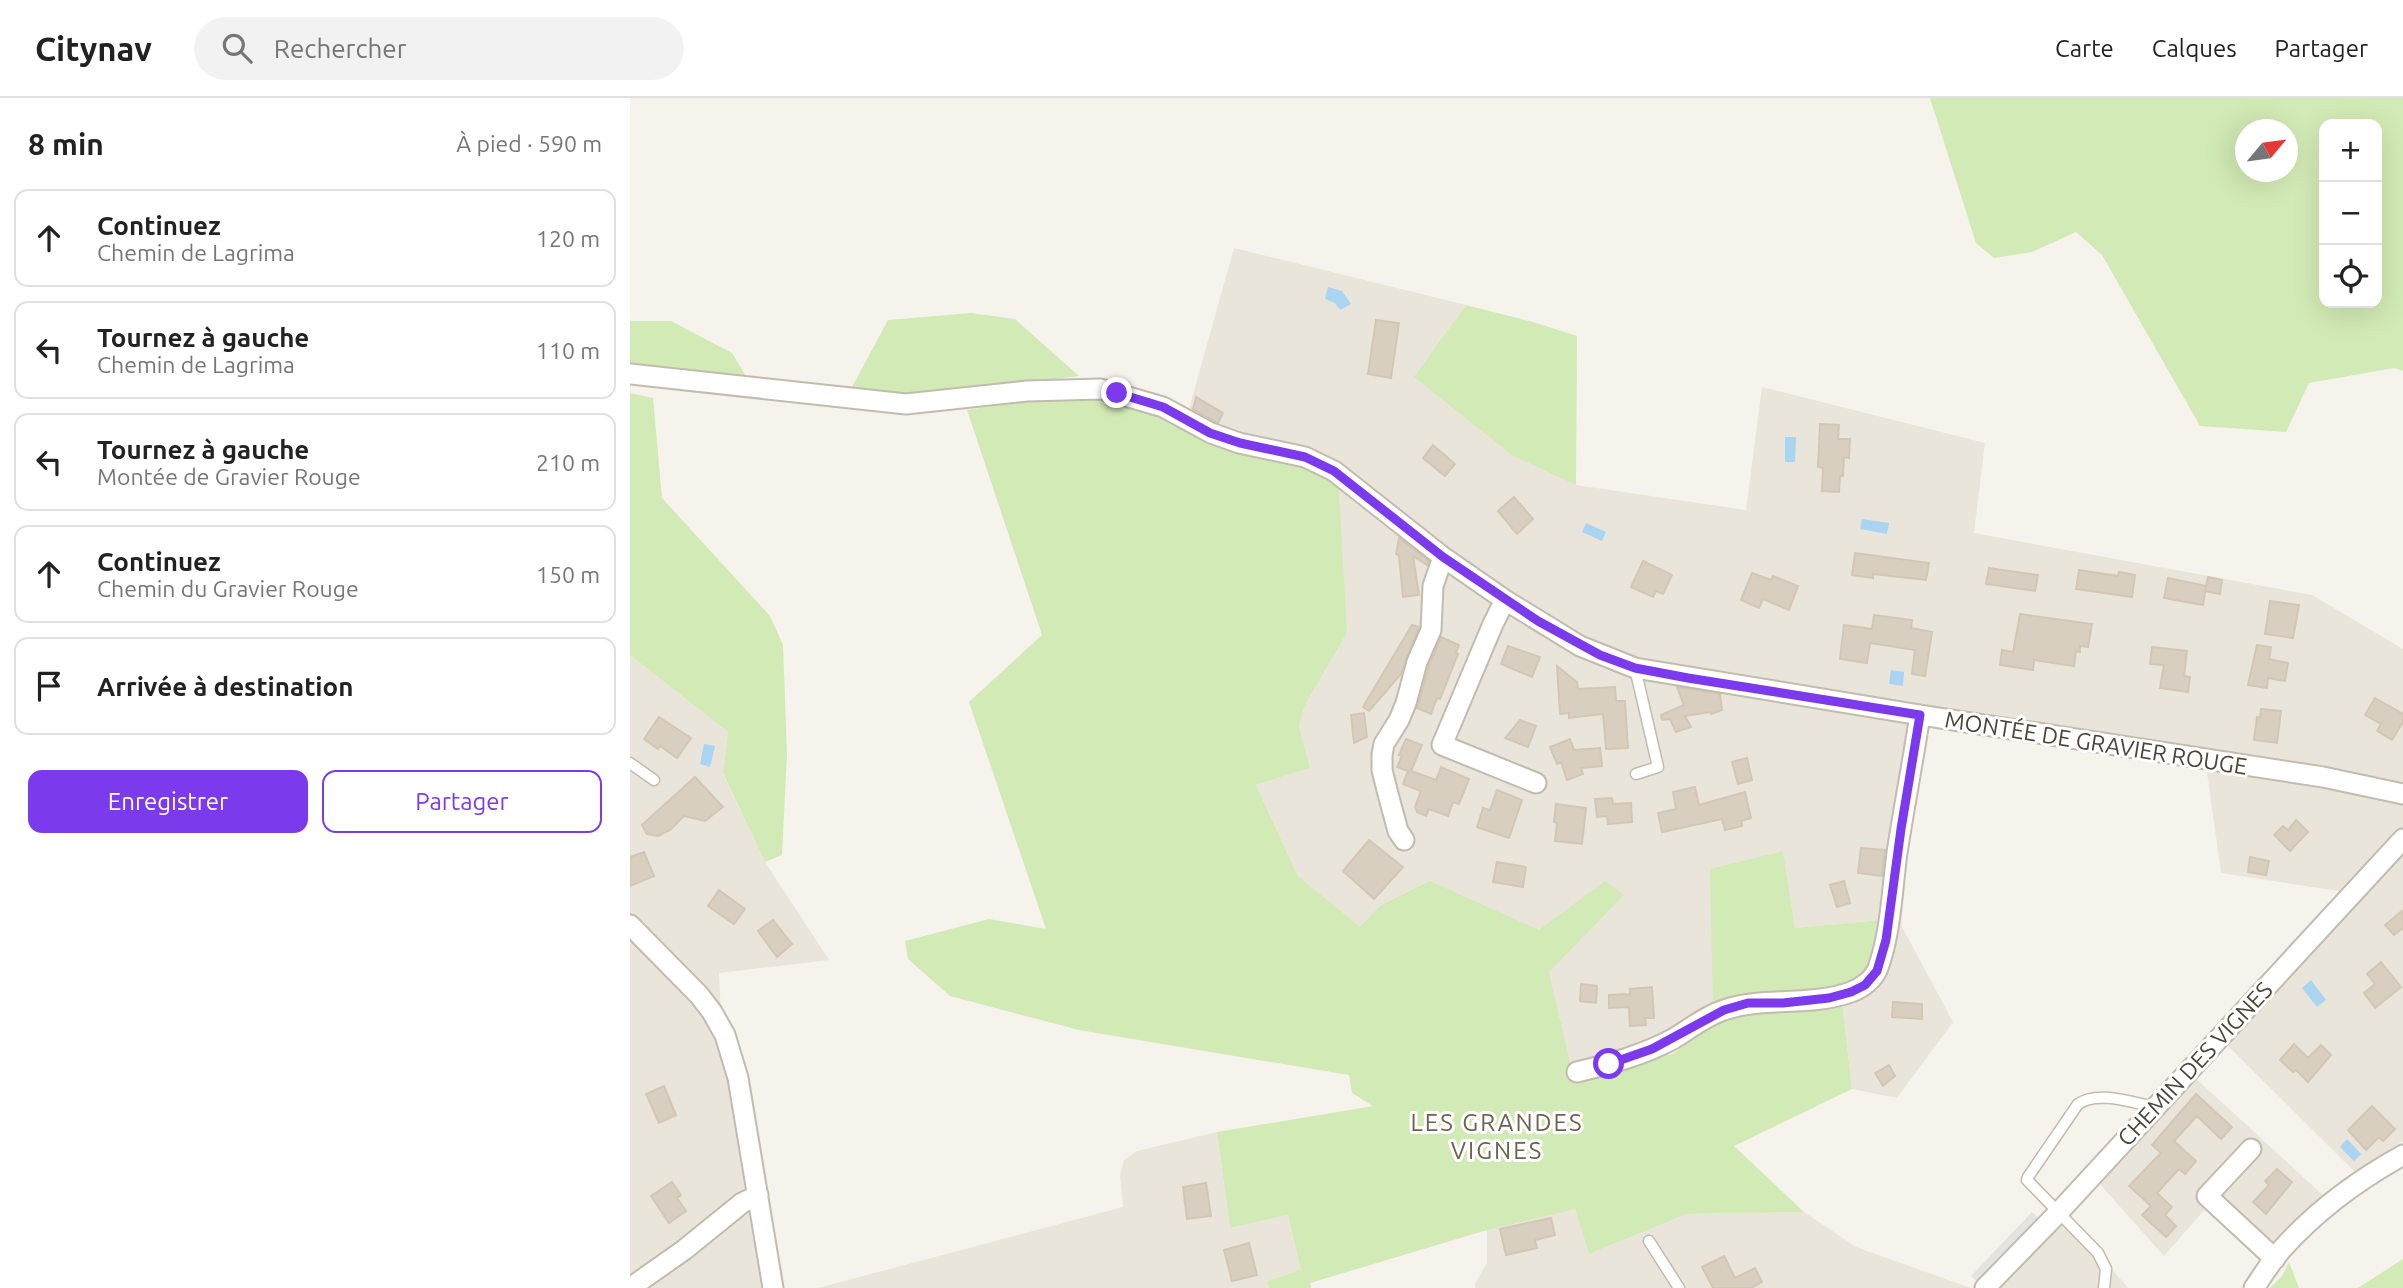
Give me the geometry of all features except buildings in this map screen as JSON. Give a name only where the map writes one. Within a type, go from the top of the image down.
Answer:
[{"type":"street","name":"MONTÉE DE GRAVIER ROUGE","points":[[630,374],[906,404],[1027,391],[1101,389],[1163,407],[1210,433],[1240,443],[1305,457],[1334,471],[1443,557],[1505,600],[1580,646],[1635,668],[2323,777],[2403,794]]},
{"type":"street","points":[[1404,840],[1398,831],[1388,794],[1382,770],[1382,755],[1384,744],[1406,702],[1417,662],[1431,630],[1433,586],[1443,557]]},
{"type":"street","points":[[1505,600],[1442,745],[1536,783]]},
{"type":"street","points":[[1577,1072],[1652,1049],[1724,1010],[1748,1003],[1783,1003],[1829,998],[1865,985],[1877,971],[1886,940],[1920,715]]},
{"type":"street","name":"CHEMIN DES VIGNES","points":[[1985,1288],[2058,1213],[2403,839]]},
{"type":"street","points":[[630,925],[699,996],[725,1035],[738,1078],[773,1288]]},
{"type":"street","points":[[2251,1149],[2207,1195],[2275,1259]]},
{"type":"street","points":[[2254,1288],[2282,1250],[2331,1202],[2379,1168],[2403,1155]]},
{"type":"street","points":[[630,1288],[676,1256],[742,1203],[758,1195]]},
{"type":"lane","points":[[1635,668],[1658,767],[1636,774]]},
{"type":"lane","points":[[630,762],[654,780]]},
{"type":"lane","points":[[2104,1288],[2106,1269],[2098,1253],[2027,1180],[2078,1104],[2084,1100],[2098,1097],[2155,1107]]},
{"type":"lane","points":[[1649,1241],[1679,1288]]},
{"type":"shaded area","points":[[1234,248],[1466,305],[1415,377],[1576,485],[1746,510],[1762,387],[1985,443],[1974,533],[2312,595],[2403,649],[2403,1141],[2355,1172],[2224,1042],[2344,892],[2221,873],[2206,765],[1925,721],[1915,769],[1901,925],[1953,1022],[1897,1098],[1852,1089],[1842,1002],[1879,920],[1795,928],[1783,852],[1713,1007],[1656,1040],[1571,1066],[1539,930],[1380,906],[1360,928],[1298,876],[1256,785],[1310,768],[1299,726],[1305,705],[1347,633],[1343,592],[1184,427]]},
{"type":"shaded area","points":[[630,655],[728,732],[723,774],[765,862],[829,960],[719,973],[723,1054],[751,1227],[765,1288],[630,1288]]},
{"type":"shaded area","points":[[2192,1075],[2325,1197],[2268,1262],[2207,1207],[2164,1256],[2097,1181]]},
{"type":"shaded area","points":[[1217,1132],[1230,1228],[1288,1215],[1301,1270],[1267,1281],[1269,1288],[818,1288],[1123,1207],[1120,1174],[1124,1160],[1137,1151]]},
{"type":"shaded area","points":[[1575,1208],[1589,1254],[1687,1214],[1804,1212],[1856,1247],[1971,1288],[1475,1288],[1487,1263],[1487,1230]]},
{"type":"shaded area","points":[[2032,1212],[2041,1220],[1981,1285],[1971,1276]]},
{"type":"shaded area","points":[[2068,1217],[2128,1288],[1995,1288],[2051,1228]]},
{"type":"green space","points":[[1930,98],[2403,98],[2403,371],[2394,368],[2309,383],[2286,432],[2200,426],[2102,255],[2076,232],[2032,252],[1994,258],[1976,243]]},
{"type":"green space","points":[[1466,305],[1577,336],[1576,485],[1512,455],[1414,377]]},
{"type":"green space","points":[[971,313],[1015,319],[1079,376],[935,393],[901,393],[852,387],[888,320]]},
{"type":"green space","points":[[630,321],[671,321],[732,353],[747,378],[630,365]]},
{"type":"green space","points":[[630,393],[653,398],[662,498],[770,616],[783,645],[787,754],[782,855],[765,862],[723,773],[728,732],[630,655]]},
{"type":"green space","points":[[1080,396],[1178,420],[1338,476],[1347,633],[1305,705],[1299,726],[1310,768],[1256,785],[1298,876],[1360,927],[1380,906],[1430,881],[1539,930],[1605,881],[1624,895],[1549,972],[1571,1066],[1584,1078],[1672,1054],[1722,1019],[1773,1007],[1842,1002],[1852,1089],[1734,1146],[1804,1212],[1687,1214],[1589,1254],[1575,1209],[1487,1230],[1310,1283],[1311,1288],[1269,1288],[1267,1281],[1301,1270],[1288,1215],[1230,1228],[1217,1132],[1373,1106],[1352,1093],[1349,1075],[1079,1030],[950,996],[908,959],[905,941],[989,919],[1046,929],[969,702],[1042,635],[967,410],[1048,397]]},
{"type":"green space","points":[[1783,851],[1795,928],[1880,920],[1874,965],[1856,985],[1713,1007],[1710,869]]},
{"type":"green space","points":[[2403,1259],[2403,1288],[2358,1288]]},
{"type":"green space","points":[[2289,1262],[2299,1288],[2270,1288],[2282,1276]]},
{"type":"water","points":[[1328,287],[1342,291],[1351,304],[1340,310],[1335,303],[1325,299]]},
{"type":"water","points":[[1785,437],[1796,437],[1795,462],[1785,462]]},
{"type":"water","points":[[1862,519],[1889,523],[1887,534],[1860,529]]},
{"type":"water","points":[[1586,523],[1606,532],[1602,541],[1582,532]]},
{"type":"water","points":[[1891,670],[1904,672],[1903,686],[1889,684]]},
{"type":"water","points":[[704,744],[715,746],[710,767],[700,764]]},
{"type":"water","points":[[2311,980],[2326,1000],[2317,1007],[2302,988]]},
{"type":"water","points":[[2347,1139],[2361,1154],[2354,1161],[2340,1147]]},
{"type":"district","name":"LES GRANDES VIGNES","points":[[1497,1137]]},
{"type":"route","points":[[1117,393],[1163,407],[1210,433],[1240,443],[1305,457],[1334,471],[1443,557],[1538,621],[1600,655],[1635,668],[1688,678],[1920,715],[1886,940],[1877,971],[1865,985],[1829,998],[1783,1003],[1748,1003],[1724,1010],[1652,1049],[1609,1064]]}]
